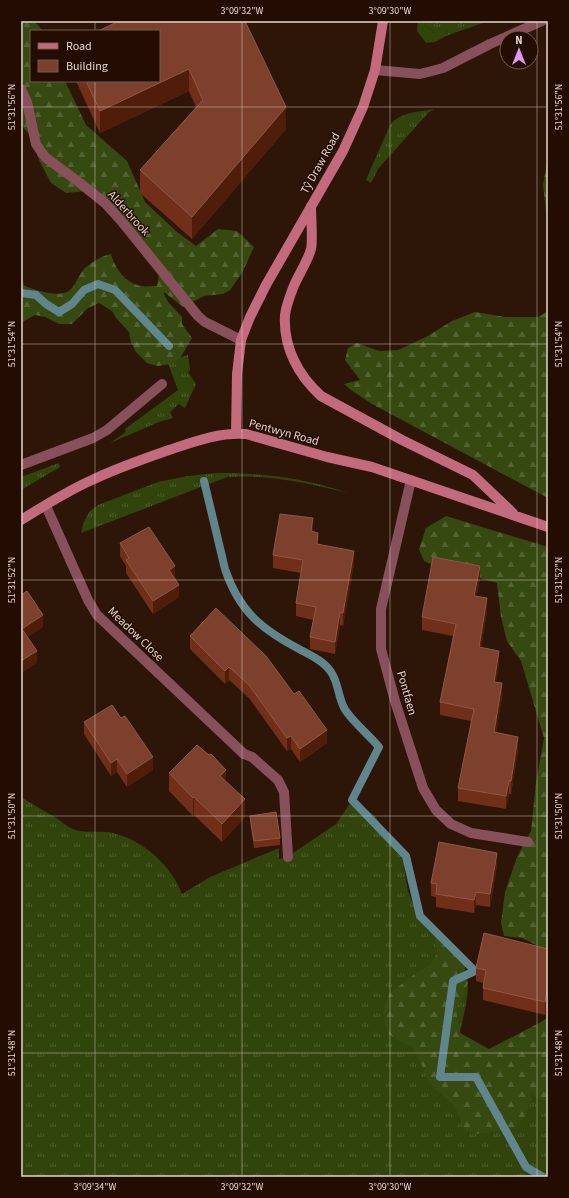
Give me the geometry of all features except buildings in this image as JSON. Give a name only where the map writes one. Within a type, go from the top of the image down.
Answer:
[{"type":"street","name":"Tŷ Draw Road","points":[[236,433],[237,379],[241,340],[250,317],[266,285],[311,204],[343,151],[363,107],[375,70],[383,21]]},
{"type":"street","points":[[375,70],[420,74],[443,68],[490,44],[542,21]]},
{"type":"street","name":"Alderbrook","points":[[21,89],[27,102],[36,144],[45,157],[105,203],[198,316],[205,322],[241,340]]},
{"type":"street","points":[[311,204],[311,249],[293,287],[285,313],[286,338],[290,351],[301,373],[311,386],[327,399],[402,440],[473,475],[516,516]]},
{"type":"street","points":[[21,465],[93,438],[107,430],[162,384]]},
{"type":"street","name":"Pentwyn Road","points":[[21,520],[74,489],[120,468],[186,444],[206,438],[236,433],[246,434],[327,457],[372,467],[548,527]]},
{"type":"street","name":"Pontfaen","points":[[411,480],[381,609],[381,648],[395,701],[420,781],[436,810],[451,824],[471,833],[528,842]]},
{"type":"street","name":"Meadow Close","points":[[46,506],[88,600],[97,615],[244,754],[252,757],[278,780],[284,792],[288,857]]},
{"type":"green space","points":[[21,21],[30,21],[38,25],[42,30],[30,30],[30,82],[65,82],[86,125],[127,161],[145,202],[176,231],[196,246],[218,229],[237,231],[254,247],[242,273],[230,290],[223,294],[204,296],[183,307],[164,292],[168,302],[182,317],[182,324],[192,338],[179,360],[170,364],[158,366],[147,363],[136,352],[131,342],[129,332],[116,318],[112,311],[99,303],[88,308],[72,324],[59,324],[45,317],[35,315],[24,321],[21,325],[21,275],[24,286],[57,294],[67,292],[76,283],[80,274],[87,266],[99,258],[111,254],[118,269],[130,282],[143,286],[157,286],[159,274],[95,190],[66,193],[51,183],[40,162],[29,134],[21,125]]},
{"type":"green space","points":[[418,21],[425,21],[426,27],[431,29],[434,33],[439,29],[445,28],[447,30],[446,36],[435,42],[426,43],[417,31]]},
{"type":"green space","points":[[425,21],[488,21],[446,36],[447,31],[434,33],[431,29],[426,27]]},
{"type":"green space","points":[[434,109],[428,113],[378,169],[371,183],[366,180],[390,125],[399,117],[404,115]]},
{"type":"green space","points":[[548,157],[548,228],[543,185]]},
{"type":"green space","points":[[548,311],[548,498],[372,404],[344,384],[360,380],[345,360],[348,348],[357,343],[379,351],[398,350],[426,337],[452,321],[475,312],[505,317],[538,317]]},
{"type":"green space","points":[[188,355],[190,370],[188,372],[196,384],[185,408],[179,404],[170,412],[173,418],[159,422],[110,443],[126,432],[125,429],[178,390],[167,361]]},
{"type":"green space","points":[[59,463],[60,467],[21,490],[21,477]]},
{"type":"green space","points":[[217,473],[284,477],[348,493],[273,478],[242,476],[227,477],[81,533],[83,524],[89,512],[98,505],[158,482],[188,476]]},
{"type":"green space","points":[[446,516],[548,547],[548,951],[522,938],[504,936],[501,923],[505,892],[517,857],[531,831],[536,782],[544,738],[521,661],[507,641],[501,617],[497,583],[436,566],[424,561],[419,549],[426,528]]},
{"type":"green space","points":[[21,797],[73,829],[113,833],[135,841],[155,855],[171,873],[182,894],[210,877],[279,848],[279,859],[292,856],[293,853],[336,824],[353,799],[377,818],[382,832],[390,838],[406,857],[404,866],[408,891],[420,920],[435,932],[445,937],[462,953],[468,988],[466,1005],[456,1050],[548,1070],[548,1177],[21,1177]]},
{"type":"green space","points":[[435,932],[450,942],[462,953],[468,983],[456,1010],[460,1033],[489,1049],[548,1017],[548,1103],[531,1094],[532,1099],[526,1115],[515,1127],[489,1133],[472,1134],[463,1127],[453,1104],[432,1087],[414,1049],[388,1034],[383,1013],[389,994],[416,973],[430,965],[435,958],[437,951]]},
{"type":"waterway","points":[[21,293],[36,295],[46,304],[59,312],[72,304],[84,290],[98,284],[115,290],[169,346]]},
{"type":"waterway","points":[[204,481],[225,569],[237,596],[253,617],[263,626],[285,642],[325,665],[334,676],[343,707],[379,747],[352,800],[406,856],[420,916],[475,971],[453,981],[440,1077],[476,1077],[526,1167],[543,1177]]}]
